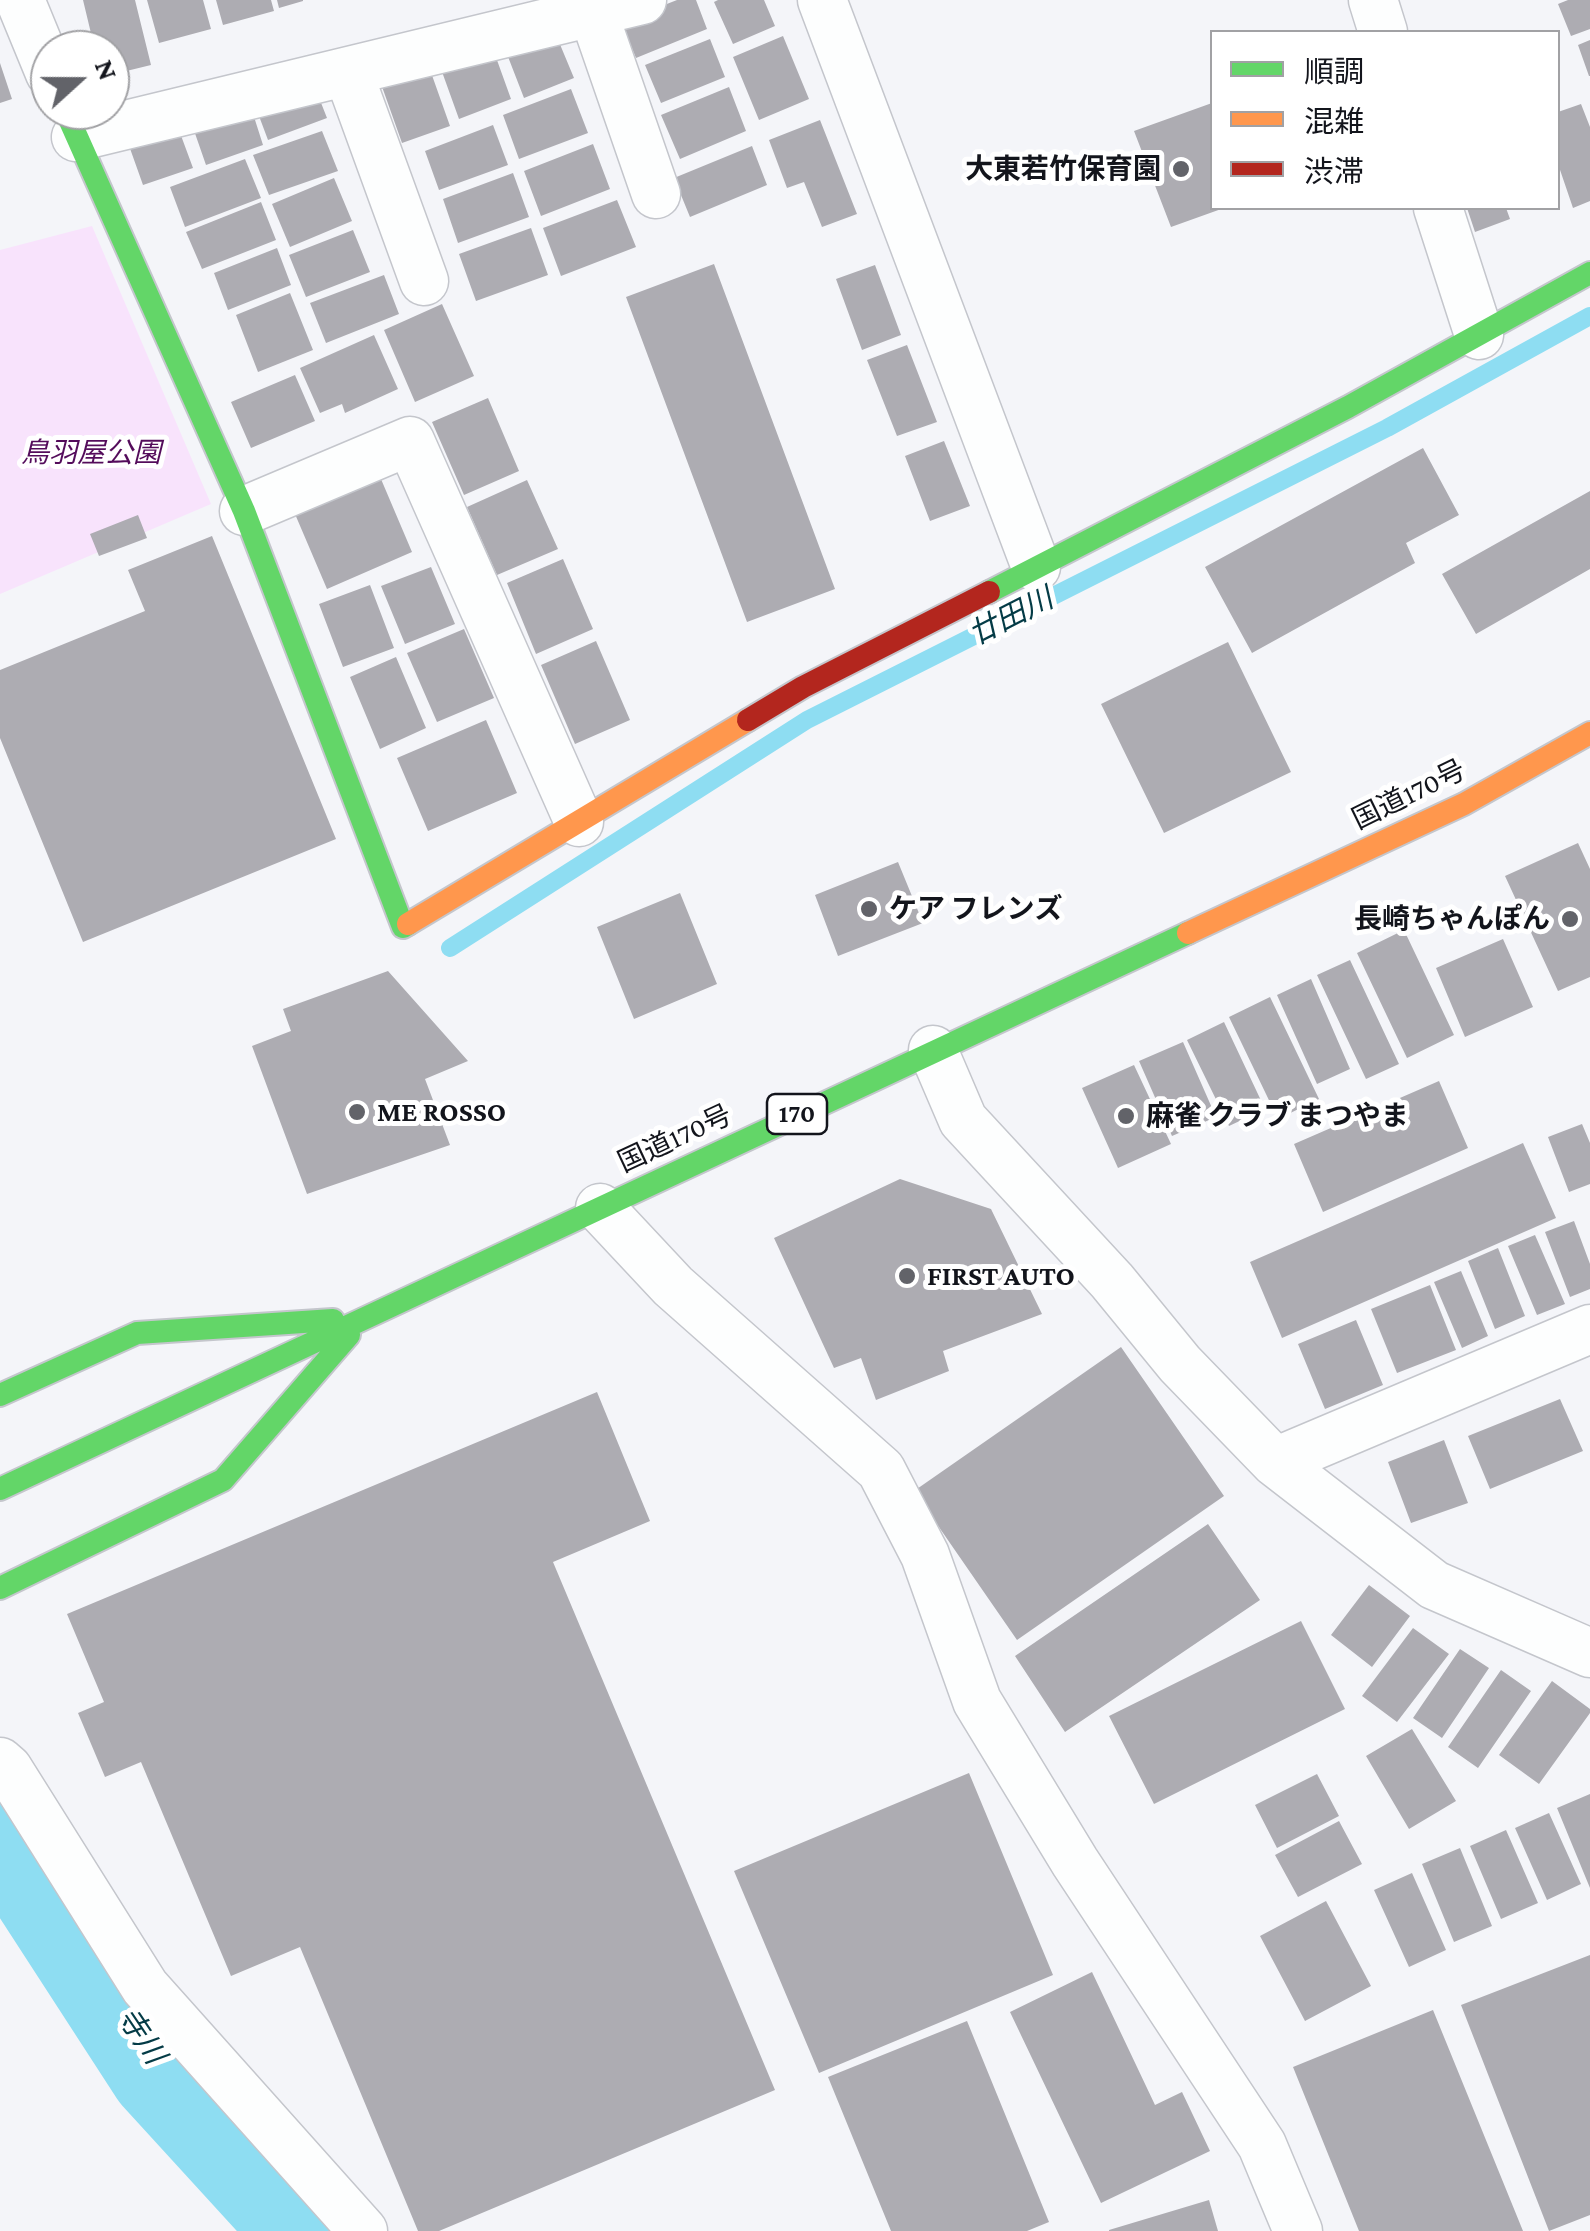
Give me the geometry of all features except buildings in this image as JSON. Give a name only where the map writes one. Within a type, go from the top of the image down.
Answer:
[{"type":"main road","points":[[74,130],[244,511],[403,927],[803,687],[1348,407],[1590,273]]},
{"type":"main road","name":"国道170号","points":[[0,1489],[1464,804],[1590,733]]},
{"type":"main road","name":"170","points":[[0,1395],[137,1333],[364,1318]]},
{"type":"main road","name":"170","points":[[0,1588],[223,1480],[364,1318]]},
{"type":"street","points":[[20,0],[32,30]]},
{"type":"street","points":[[130,112],[348,72],[642,0]]},
{"type":"street","points":[[822,0],[1036,567]]},
{"type":"street","points":[[1373,0],[1382,30]]},
{"type":"street","points":[[593,12],[656,194]]},
{"type":"street","points":[[348,72],[424,281]]},
{"type":"street","points":[[1439,210],[1479,335]]},
{"type":"street","points":[[244,511],[410,441],[579,822]]},
{"type":"street","points":[[933,1050],[963,1120],[1112,1281],[1180,1364],[1276,1462],[1434,1585],[1590,1653]]},
{"type":"street","points":[[600,1208],[672,1286],[881,1470],[925,1555],[977,1700],[1074,1862],[1262,2144],[1298,2231]]},
{"type":"street","points":[[1276,1462],[1590,1329]]},
{"type":"street","points":[[0,1762],[145,1987],[363,2231]]},
{"type":"green space","name":"鳥羽屋公園","points":[[92,226],[211,504],[0,594],[0,250]]},
{"type":"waterway","name":"廿田川","points":[[450,948],[807,720],[1387,428],[1590,316]]},
{"type":"waterway","name":"寺川","points":[[0,1819],[162,2069],[310,2231]]},
{"type":"traffic: fast","points":[[74,130],[244,511],[403,927],[408,924]]},
{"type":"traffic: fast","points":[[989,592],[1348,407],[1590,273]]},
{"type":"traffic: fast","points":[[0,1489],[1188,933]]},
{"type":"traffic: fast","points":[[0,1395],[137,1333],[333,1320]]},
{"type":"traffic: fast","points":[[0,1588],[223,1480],[349,1335]]},
{"type":"traffic: slow","points":[[408,924],[748,720]]},
{"type":"traffic: slow","points":[[1188,933],[1464,804],[1590,733]]},
{"type":"traffic: jam","points":[[748,720],[803,687],[989,592]]},
{"type":"place","name":"大東若竹保育園","points":[[1181,169]]},
{"type":"place","name":"ケア フレンズ","points":[[869,909]]},
{"type":"place","name":"長崎ちゃんぽん","points":[[1570,919]]},
{"type":"place","name":"ME ROSSO","points":[[357,1112]]},
{"type":"place","name":"麻雀 クラブ まつやま","points":[[1126,1116]]},
{"type":"place","name":"FIRST AUTO","points":[[907,1276]]}]
